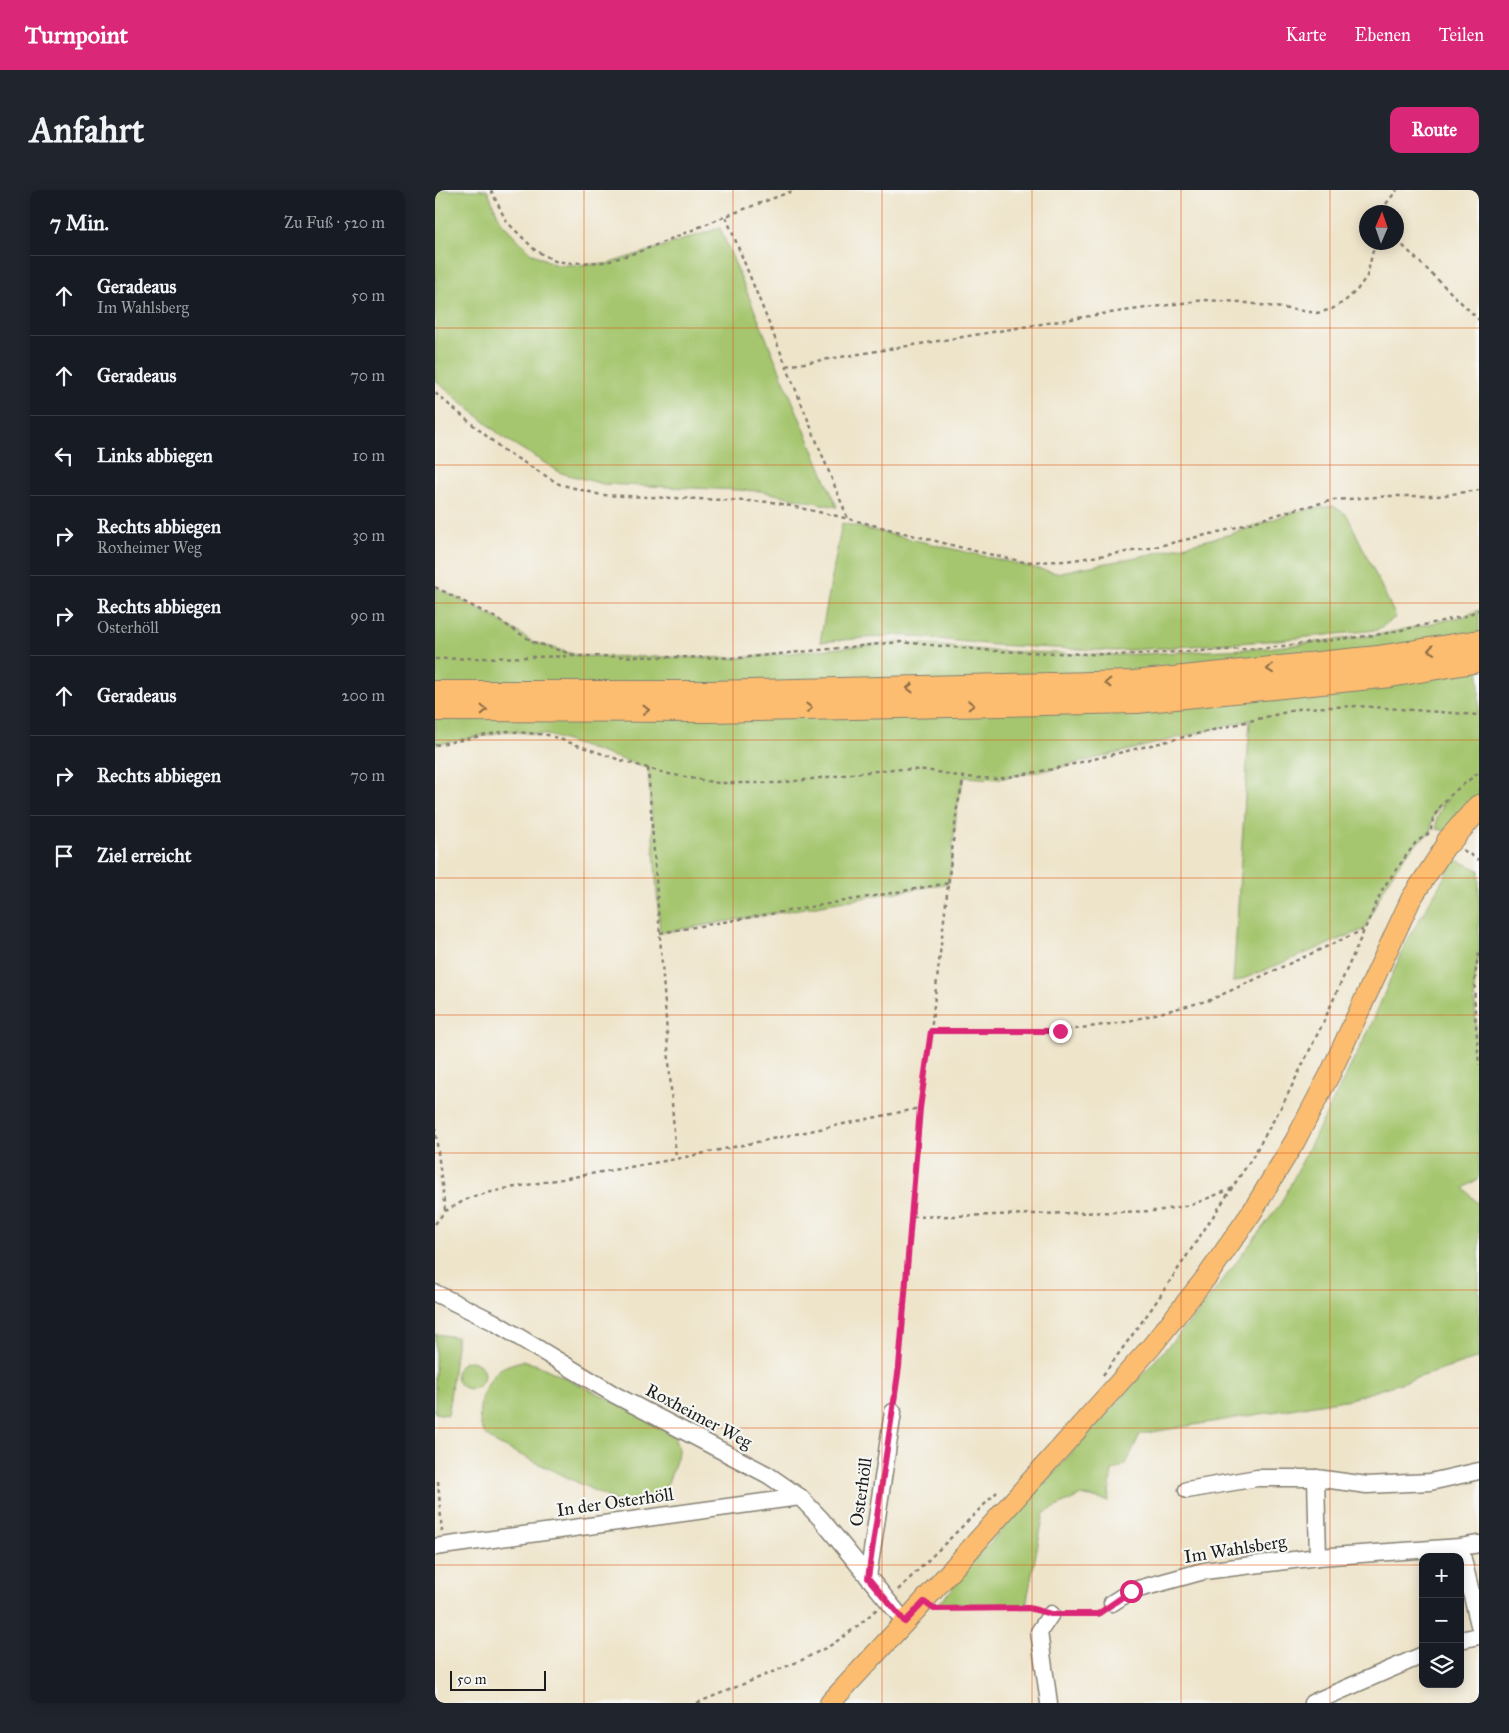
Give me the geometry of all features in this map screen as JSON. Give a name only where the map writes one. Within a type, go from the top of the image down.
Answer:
[{"type":"highway","points":[[435,693],[710,693],[1134,682],[1378,658],[1479,642]]},
{"type":"highway","points":[[435,710],[710,710],[1137,701],[1390,675],[1479,660]]},
{"type":"highway","points":[[1449,841],[1479,807]]},
{"type":"main road","points":[[830,1703],[924,1602],[1151,1347],[1194,1294],[1235,1236],[1295,1141],[1329,1074],[1411,899],[1449,841]]},
{"type":"street","name":"Roxheimer Weg","points":[[435,1293],[494,1322],[615,1395],[768,1475],[800,1497],[821,1519],[905,1622]]},
{"type":"street","name":"Osterhöll","points":[[868,1578],[893,1412]]},
{"type":"street","points":[[1187,1490],[1257,1478],[1316,1478],[1367,1485],[1430,1482],[1479,1471]]},
{"type":"street","points":[[1316,1478],[1318,1557]]},
{"type":"street","name":"In der Osterhöll","points":[[439,1547],[800,1497]]},
{"type":"street","name":"Im Wahlsberg","points":[[1112,1603],[1131,1591],[1205,1571],[1318,1557],[1479,1544]]},
{"type":"street","points":[[1460,1547],[1479,1625]]},
{"type":"street","points":[[1049,1703],[1039,1632],[1051,1614]]},
{"type":"street","points":[[1464,1639],[1479,1636]]},
{"type":"street","points":[[1312,1703],[1419,1656]]},
{"type":"path","points":[[491,190],[506,222],[535,250],[555,261],[607,262],[644,250],[795,190]]},
{"type":"path","points":[[1386,205],[1397,190]]},
{"type":"path","points":[[726,216],[848,519]]},
{"type":"path","points":[[1404,247],[1479,320]]},
{"type":"path","points":[[786,366],[1102,314],[1205,300],[1240,302],[1317,313],[1331,309],[1345,301],[1357,290],[1367,276],[1373,250]]},
{"type":"path","points":[[435,393],[502,449],[559,484],[601,495],[772,502],[1024,562],[1066,561],[1146,549],[1227,530],[1296,509],[1334,500],[1390,496],[1438,496],[1479,490]]},
{"type":"path","points":[[435,587],[533,642],[579,656]]},
{"type":"path","points":[[435,659],[579,656],[739,658],[900,642],[994,651],[1117,655],[1267,648],[1383,634],[1465,616],[1479,610]]},
{"type":"path","points":[[435,744],[507,731],[548,734],[648,768],[718,783],[779,783],[893,769],[926,770],[964,777],[997,779],[1053,769],[1303,708],[1359,706],[1479,715]]},
{"type":"path","points":[[648,768],[676,1159]]},
{"type":"path","points":[[1099,1380],[1152,1308],[1252,1158],[1284,1102],[1323,1023],[1383,888],[1416,842],[1431,832],[1431,822],[1436,810],[1479,772]]},
{"type":"path","points":[[893,1412],[904,1319],[920,1108],[957,808],[964,777]]},
{"type":"path","points":[[1473,856],[1479,856]]},
{"type":"path","points":[[660,933],[949,883]]},
{"type":"path","points":[[931,1031],[1060,1031],[1125,1022],[1210,1000],[1365,929]]},
{"type":"path","points":[[1479,953],[1474,992],[1479,1065]]},
{"type":"path","points":[[435,1224],[445,1211],[471,1197],[504,1189],[676,1159],[920,1108]]},
{"type":"path","points":[[435,1127],[445,1211]]},
{"type":"path","points":[[911,1217],[1156,1211],[1191,1205],[1231,1189]]},
{"type":"path","points":[[438,1480],[439,1547]]},
{"type":"path","points":[[697,1703],[785,1667],[833,1644],[859,1625],[886,1601],[999,1491]]},
{"type":"path","points":[[924,1602],[934,1609],[1029,1608],[1051,1614],[1098,1614],[1112,1603]]},
{"type":"green space","points":[[435,190],[487,190],[501,222],[530,252],[556,265],[607,264],[720,228],[837,507],[760,491],[603,484],[561,473],[504,438],[435,380]]},
{"type":"green space","points":[[1333,506],[1347,515],[1396,617],[1377,630],[1267,641],[1116,651],[995,645],[900,635],[820,642],[842,523],[1056,573],[1147,555],[1231,534],[1294,512]]},
{"type":"green space","points":[[435,587],[494,617],[533,642],[579,656],[739,658],[900,642],[994,651],[1117,655],[1267,648],[1383,634],[1465,616],[1479,610],[1479,797],[1446,831],[1437,829],[1436,825],[1439,813],[1448,799],[1441,806],[1433,817],[1431,832],[1409,852],[1391,876],[1365,929],[1233,983],[1250,720],[1053,769],[997,779],[964,777],[957,808],[949,883],[660,933],[648,768],[548,735],[507,731],[435,745]]},
{"type":"green space","points":[[1455,859],[1479,870],[1479,953],[1474,992],[1479,1065],[1479,1178],[1464,1188],[1479,1205],[1479,1358],[1350,1399],[1140,1434],[1126,1464],[1112,1471],[1108,1501],[1081,1495],[1044,1513],[1026,1605],[937,1604],[953,1588],[950,1585],[1198,1313],[1281,1203],[1370,1028],[1405,944]]},
{"type":"green space","points":[[435,1334],[457,1337],[448,1415],[435,1413]]},
{"type":"green space","points":[[470,1361],[480,1365],[484,1375],[480,1385],[470,1389],[460,1385],[456,1375],[460,1365]]},
{"type":"green space","points":[[522,1361],[538,1365],[658,1422],[668,1430],[676,1441],[677,1456],[665,1488],[655,1500],[641,1506],[624,1505],[496,1443],[487,1436],[482,1428],[480,1410],[481,1401],[488,1383],[499,1370],[507,1365]]},
{"type":"route","points":[[1060,1031],[931,1031],[920,1108],[899,1367],[868,1578],[905,1622],[924,1602],[934,1609],[1029,1608],[1051,1614],[1098,1614],[1131,1591]]}]
